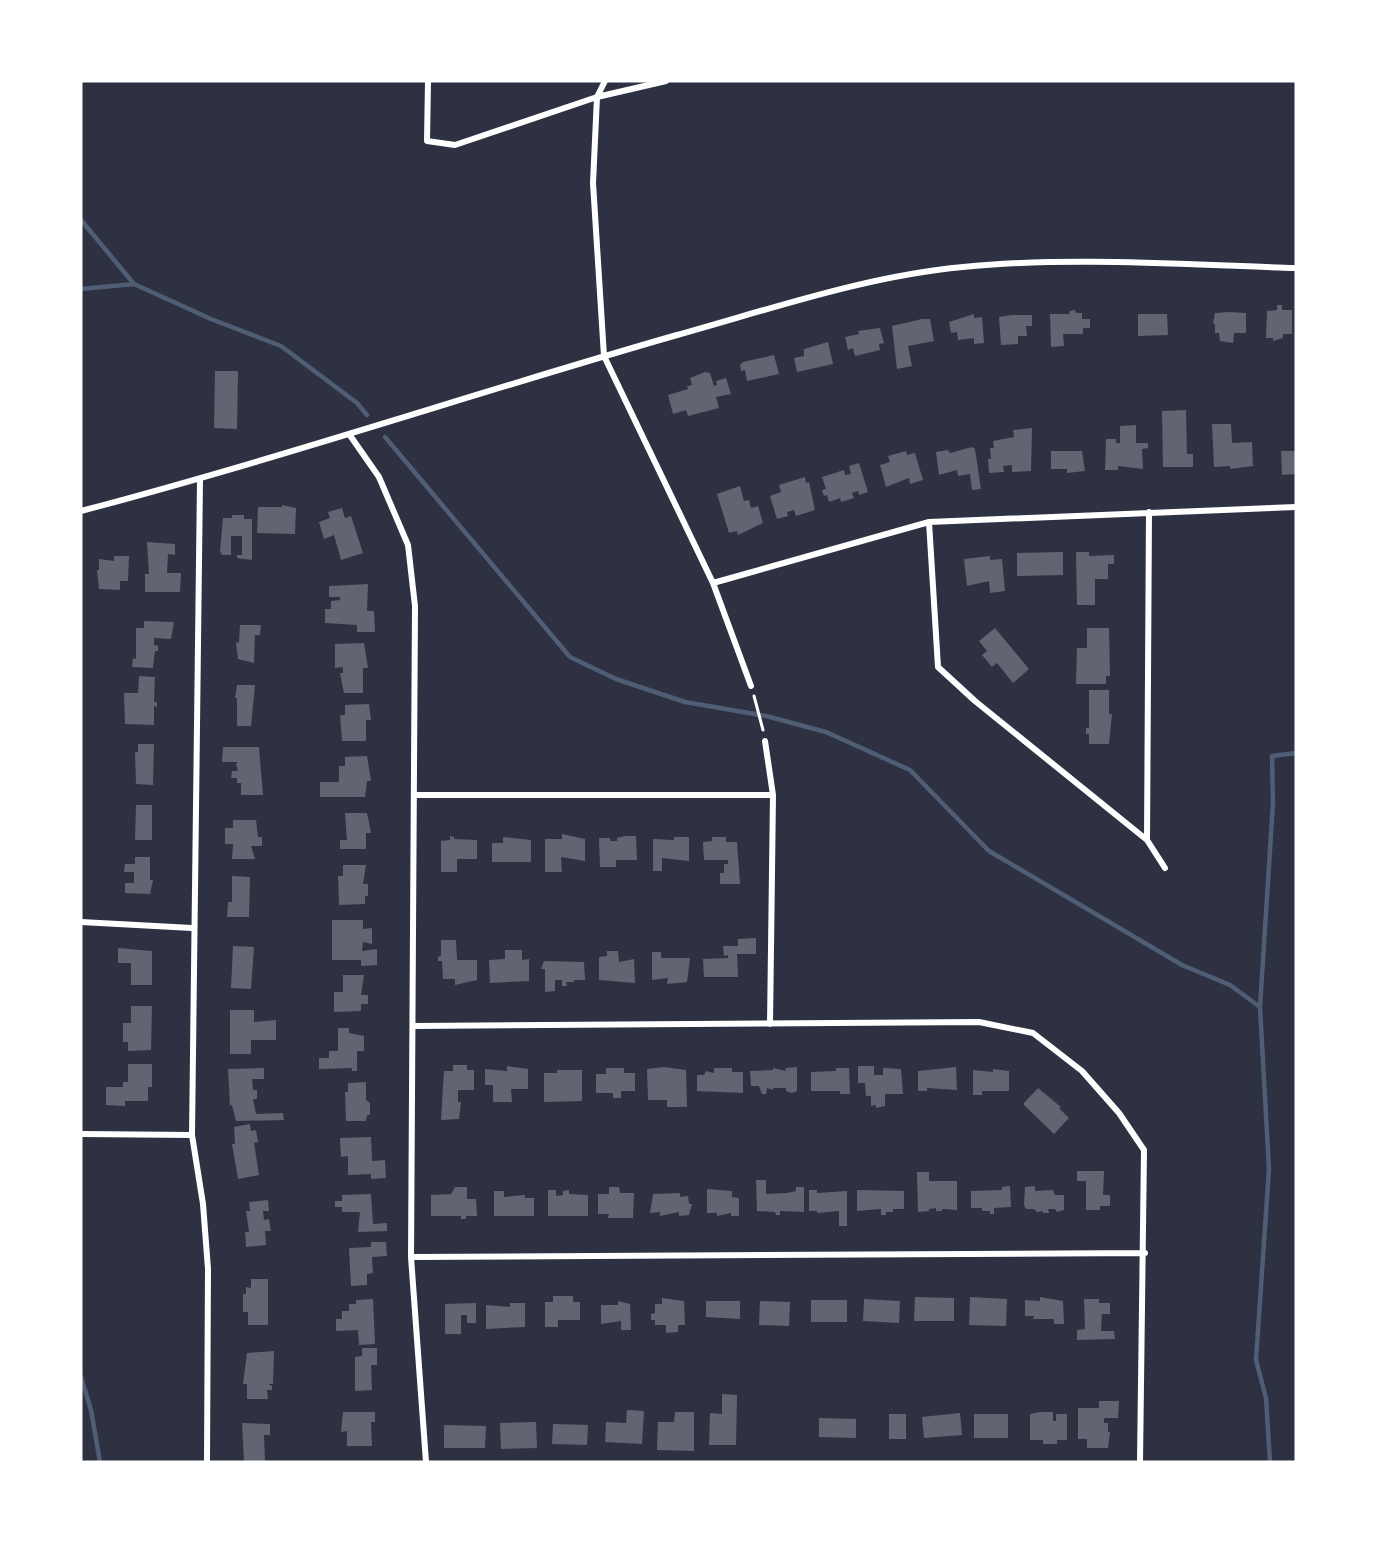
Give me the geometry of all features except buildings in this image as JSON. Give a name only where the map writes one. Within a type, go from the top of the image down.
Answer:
[{"type":"street","points":[[428,81],[427,141],[455,145],[597,97],[666,81]]},
{"type":"street","points":[[605,81],[597,97],[593,183],[604,356],[713,583],[751,686]]},
{"type":"street","points":[[81,511],[200,480],[604,356],[862,283],[963,267],[1093,262],[1296,268]]},
{"type":"street","points":[[348,434],[380,477],[408,544],[415,606],[411,1257],[426,1462]]},
{"type":"street","points":[[200,480],[192,928],[192,1135],[203,1204],[208,1269],[207,1462]]},
{"type":"street","points":[[713,583],[928,522],[1296,507]]},
{"type":"street","points":[[1147,840],[1149,512]]},
{"type":"street","points":[[928,522],[938,667],[975,701],[1147,840],[1165,868]]},
{"type":"street","points":[[765,741],[773,795],[770,1024]]},
{"type":"street","points":[[414,795],[773,795]]},
{"type":"street","points":[[81,922],[192,928]]},
{"type":"street","points":[[413,1026],[979,1022],[1033,1033],[1082,1071],[1119,1113],[1144,1150],[1145,1253],[1140,1462]]},
{"type":"street","points":[[81,1134],[192,1135]]},
{"type":"street","points":[[411,1257],[1145,1253]]},
{"type":"path","points":[[756,702],[762,723]]},
{"type":"waterway","points":[[81,220],[134,284],[211,319],[281,346],[357,403],[367,415]]},
{"type":"waterway","points":[[81,289],[134,284]]},
{"type":"waterway","points":[[385,437],[570,657],[616,679],[685,702],[766,716],[826,732],[910,770],[989,851],[1182,965],[1230,985],[1260,1007]]},
{"type":"waterway","points":[[1270,1462],[1266,1398],[1256,1360],[1269,1169],[1260,1007],[1273,803],[1272,756],[1296,753]]},
{"type":"waterway","points":[[81,1377],[91,1410],[100,1462]]}]
